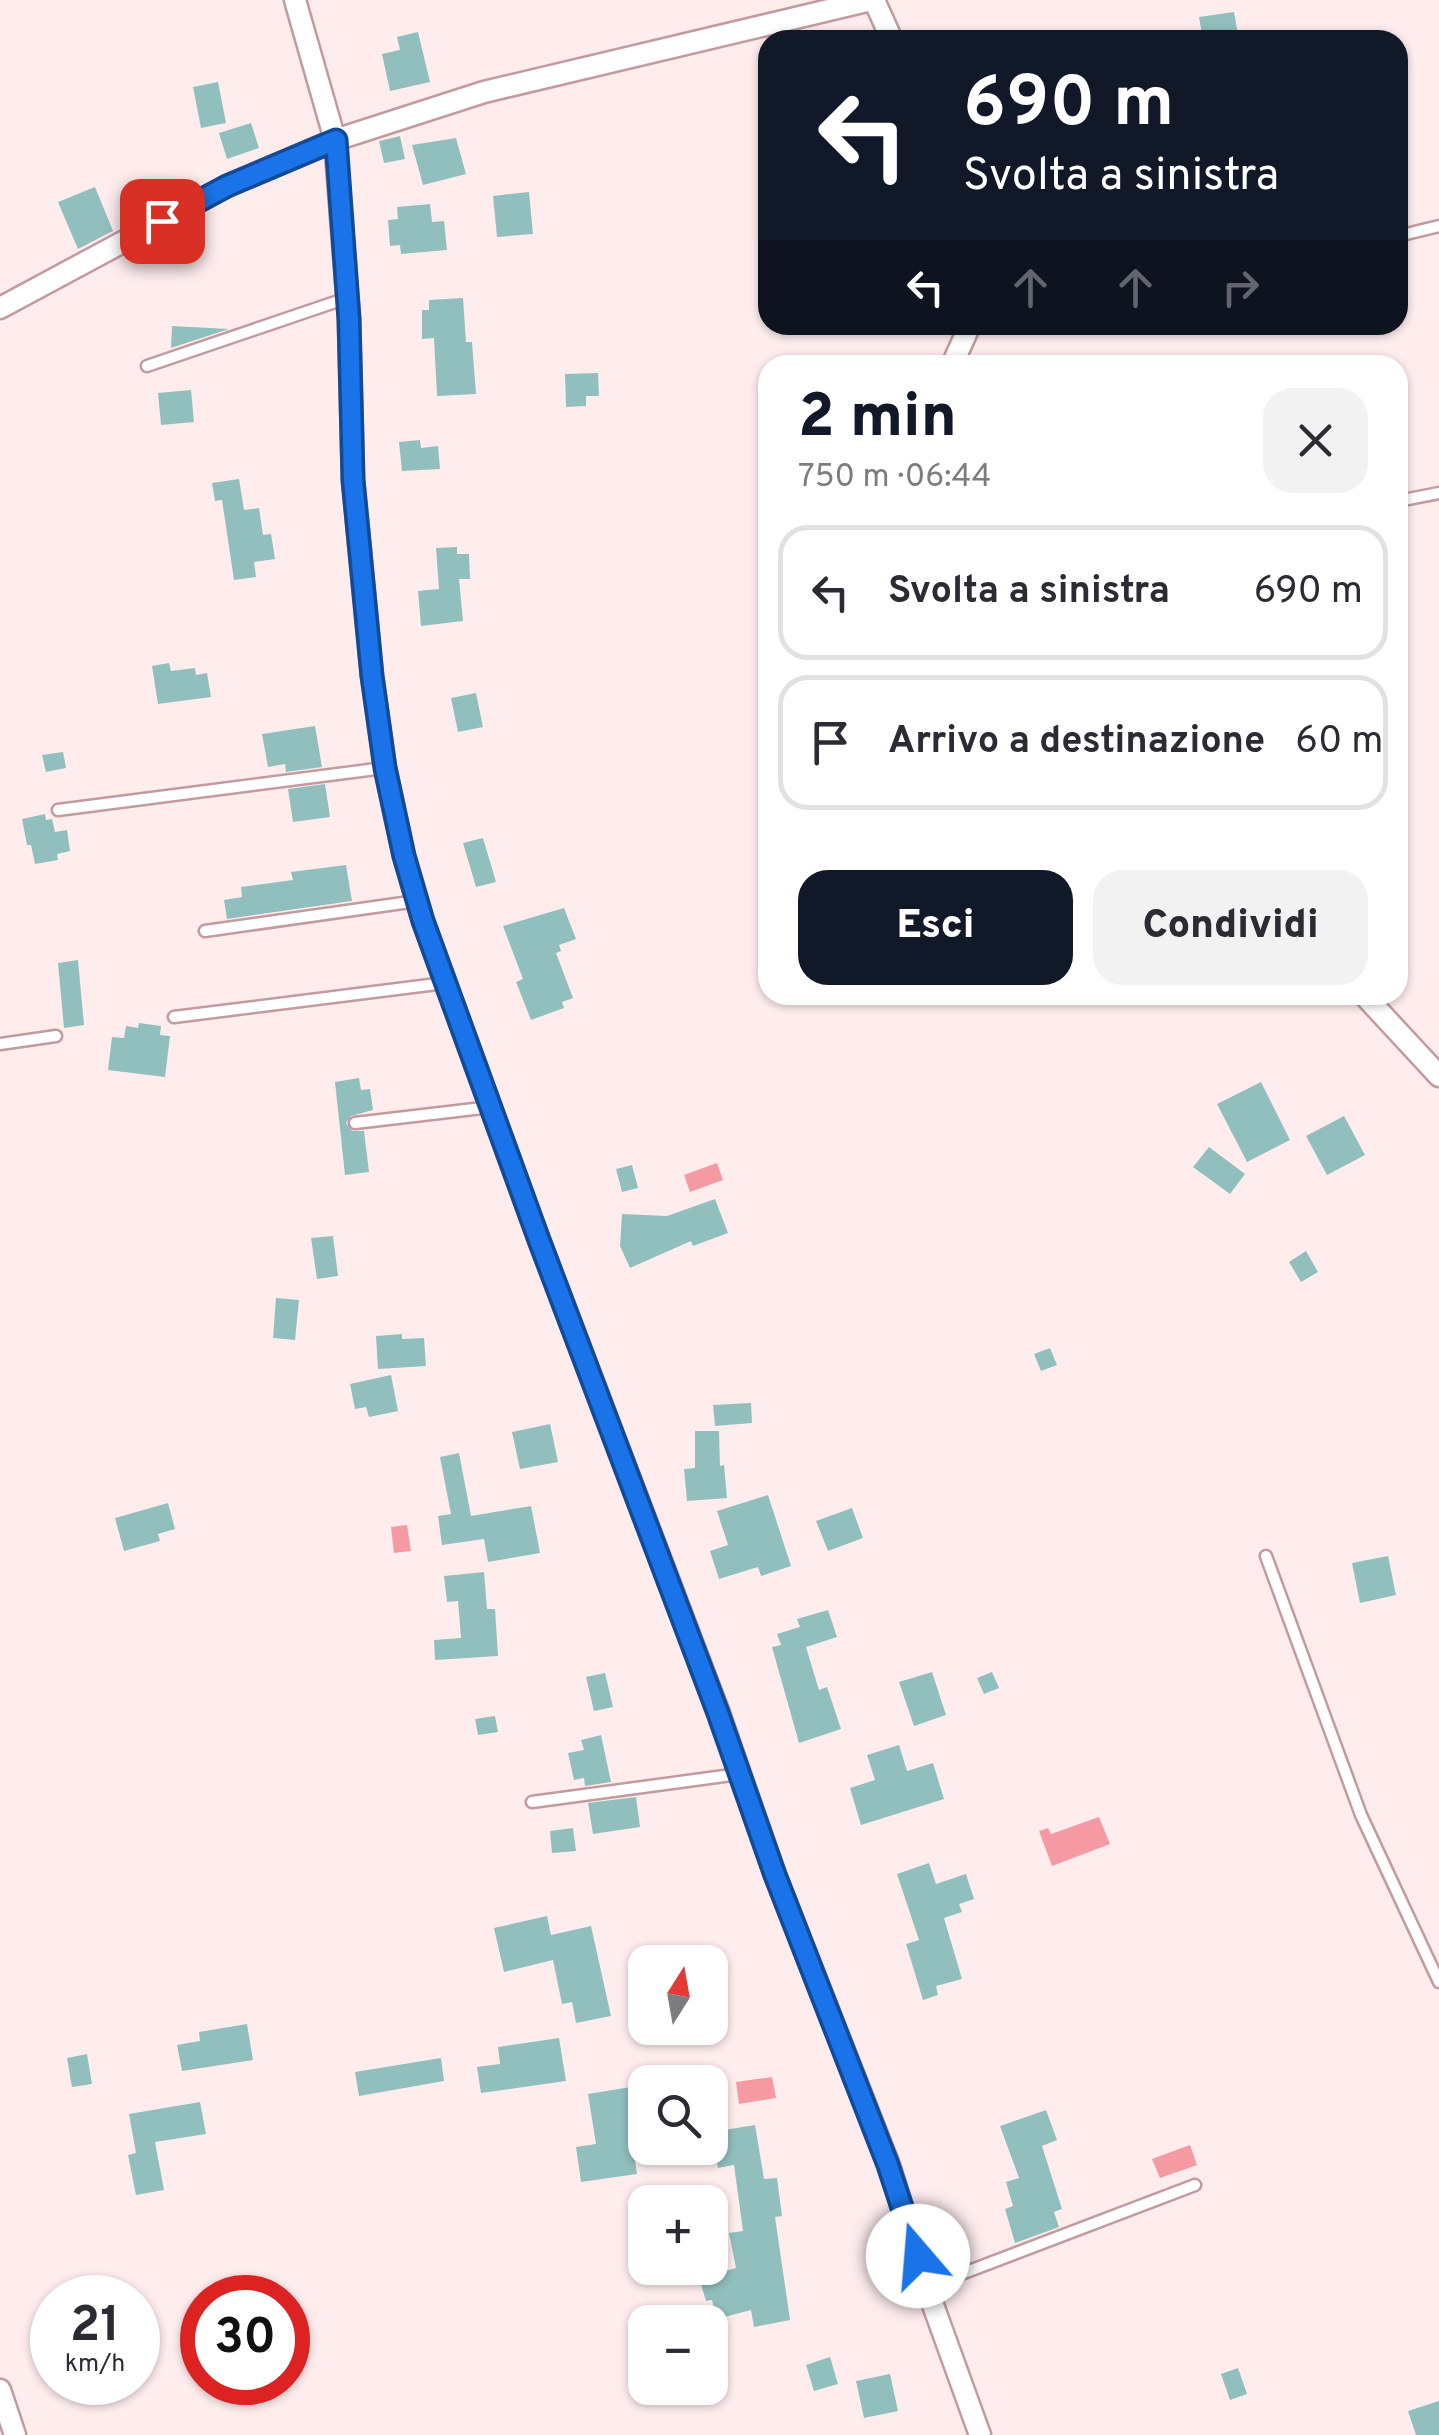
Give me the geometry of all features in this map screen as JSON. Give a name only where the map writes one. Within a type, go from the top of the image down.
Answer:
[{"type":"street","points":[[295,0],[336,140],[348,298],[353,480],[372,676],[385,768],[404,856],[491,1107],[796,1930],[888,2165],[980,2435]]},
{"type":"street","points":[[0,308],[227,186],[336,140],[484,92],[872,0],[887,30]]},
{"type":"street","points":[[1373,1005],[1439,1076]]},
{"type":"street","points":[[0,2390],[15,2435]]},
{"type":"lane","points":[[1408,234],[1439,226]]},
{"type":"lane","points":[[147,366],[348,298]]},
{"type":"lane","points":[[1408,499],[1439,493]]},
{"type":"lane","points":[[58,810],[385,768]]},
{"type":"lane","points":[[206,932],[417,901]]},
{"type":"lane","points":[[174,1017],[446,983]]},
{"type":"lane","points":[[0,1044],[56,1036]]},
{"type":"lane","points":[[354,1122],[491,1107]]},
{"type":"lane","points":[[1266,1556],[1360,1815],[1439,1982]]},
{"type":"lane","points":[[532,1802],[740,1774]]},
{"type":"lane","points":[[927,2287],[1196,2185]]},
{"type":"shaded area","points":[[717,1163],[723,1180],[690,1192],[684,1175]]},
{"type":"shaded area","points":[[407,1525],[411,1551],[394,1553],[391,1527]]},
{"type":"shaded area","points":[[1099,1817],[1110,1844],[1052,1866],[1039,1831],[1048,1828],[1051,1834]]},
{"type":"shaded area","points":[[772,2077],[776,2098],[739,2104],[736,2082]]},
{"type":"shaded area","points":[[1190,2145],[1197,2165],[1160,2178],[1152,2159]]},
{"type":"building","points":[[1234,12],[1237,30],[1201,30],[1199,17]]},
{"type":"building","points":[[418,32],[430,82],[390,91],[382,54],[400,50],[397,37]]},
{"type":"building","points":[[218,82],[226,123],[201,128],[193,87]]},
{"type":"building","points":[[251,123],[259,148],[227,159],[219,133]]},
{"type":"building","points":[[400,136],[405,159],[384,163],[379,141]]},
{"type":"building","points":[[456,138],[466,174],[423,185],[412,145]]},
{"type":"building","points":[[95,187],[113,231],[78,249],[58,202]]},
{"type":"building","points":[[529,192],[533,234],[497,237],[493,196]]},
{"type":"building","points":[[430,204],[432,222],[444,221],[447,250],[401,254],[400,245],[390,246],[388,220],[398,219],[397,207]]},
{"type":"building","points":[[463,298],[466,342],[472,342],[476,394],[437,396],[434,338],[422,339],[422,310],[429,310],[429,300]]},
{"type":"building","points":[[172,326],[229,329],[171,348]]},
{"type":"building","points":[[598,373],[599,396],[586,396],[586,406],[566,407],[565,374]]},
{"type":"building","points":[[191,390],[194,422],[161,425],[158,393]]},
{"type":"building","points":[[420,440],[421,448],[438,446],[440,469],[402,471],[399,442]]},
{"type":"building","points":[[239,479],[244,510],[259,508],[263,535],[271,534],[275,559],[254,562],[256,577],[234,580],[222,500],[215,501],[212,483]]},
{"type":"building","points":[[457,547],[457,554],[469,554],[470,579],[459,579],[463,621],[421,626],[418,591],[439,589],[436,548]]},
{"type":"building","points":[[169,663],[171,671],[195,668],[196,675],[207,673],[211,697],[158,704],[152,666]]},
{"type":"building","points":[[476,693],[483,727],[458,732],[451,698]]},
{"type":"building","points":[[315,726],[322,767],[286,772],[285,764],[268,767],[262,734]]},
{"type":"building","points":[[63,752],[66,768],[46,772],[42,755]]},
{"type":"building","points":[[325,784],[330,817],[293,822],[288,789]]},
{"type":"building","points":[[45,814],[46,820],[52,819],[55,832],[67,830],[70,851],[57,854],[58,860],[35,864],[22,819]]},
{"type":"building","points":[[483,838],[496,882],[476,887],[463,843]]},
{"type":"building","points":[[346,865],[352,901],[227,919],[224,900],[242,897],[241,887],[293,880],[291,872]]},
{"type":"building","points":[[564,908],[576,939],[559,945],[561,951],[556,953],[573,998],[562,1002],[564,1008],[531,1020],[516,982],[523,979],[503,926]]},
{"type":"building","points":[[78,960],[84,1025],[64,1028],[58,963]]},
{"type":"building","points":[[139,1023],[161,1026],[160,1035],[170,1036],[165,1077],[108,1070],[112,1037],[124,1038],[126,1026],[138,1028]]},
{"type":"building","points":[[359,1078],[361,1090],[370,1089],[373,1110],[351,1116],[346,1123],[352,1131],[364,1131],[369,1172],[345,1175],[335,1082]]},
{"type":"building","points":[[1261,1082],[1290,1140],[1247,1162],[1217,1104]]},
{"type":"building","points":[[1344,1116],[1365,1155],[1327,1175],[1306,1136]]},
{"type":"building","points":[[1209,1147],[1245,1174],[1230,1194],[1193,1167]]},
{"type":"building","points":[[632,1165],[638,1188],[622,1192],[616,1169]]},
{"type":"building","points":[[715,1199],[728,1233],[693,1246],[691,1241],[630,1268],[620,1246],[622,1214],[667,1216]]},
{"type":"building","points":[[333,1236],[338,1276],[317,1279],[311,1238]]},
{"type":"building","points":[[1306,1251],[1318,1272],[1301,1282],[1289,1262]]},
{"type":"building","points":[[276,1298],[299,1300],[295,1340],[273,1338]]},
{"type":"building","points":[[402,1334],[402,1339],[424,1338],[426,1366],[378,1369],[376,1336]]},
{"type":"building","points":[[1050,1348],[1057,1365],[1041,1371],[1034,1354]]},
{"type":"building","points":[[391,1375],[398,1411],[369,1417],[366,1407],[355,1409],[350,1384]]},
{"type":"building","points":[[751,1403],[752,1423],[715,1426],[713,1405]]},
{"type":"building","points":[[550,1424],[558,1462],[520,1469],[512,1432]]},
{"type":"building","points":[[695,1431],[719,1431],[720,1466],[724,1465],[727,1498],[687,1501],[684,1469],[695,1468]]},
{"type":"building","points":[[459,1453],[471,1516],[531,1506],[540,1553],[488,1562],[484,1539],[442,1545],[438,1516],[451,1514],[440,1457]]},
{"type":"building","points":[[768,1495],[791,1566],[761,1576],[758,1567],[719,1579],[710,1551],[728,1545],[717,1511]]},
{"type":"building","points":[[168,1503],[175,1529],[158,1534],[160,1541],[124,1551],[115,1518]]},
{"type":"building","points":[[852,1508],[863,1538],[828,1551],[816,1521]]},
{"type":"building","points":[[1388,1556],[1396,1595],[1360,1603],[1352,1563]]},
{"type":"building","points":[[484,1572],[487,1609],[495,1609],[498,1656],[435,1660],[434,1640],[461,1638],[458,1601],[447,1602],[444,1576]]},
{"type":"building","points":[[828,1610],[837,1637],[806,1647],[819,1690],[827,1687],[841,1729],[799,1743],[772,1647],[781,1645],[777,1634],[800,1627],[797,1619]]},
{"type":"building","points":[[932,1672],[946,1715],[914,1726],[899,1682]]},
{"type":"building","points":[[992,1672],[999,1688],[984,1694],[977,1678]]},
{"type":"building","points":[[605,1673],[613,1707],[594,1711],[586,1677]]},
{"type":"building","points":[[495,1716],[498,1732],[478,1735],[475,1719]]},
{"type":"building","points":[[601,1735],[611,1782],[585,1786],[584,1778],[574,1780],[568,1753],[584,1750],[581,1740]]},
{"type":"building","points":[[899,1745],[907,1771],[933,1763],[944,1799],[861,1825],[850,1788],[875,1780],[867,1755]]},
{"type":"building","points":[[636,1797],[640,1827],[593,1834],[588,1803]]},
{"type":"building","points":[[573,1828],[576,1851],[552,1853],[550,1831]]},
{"type":"building","points":[[929,1863],[936,1884],[966,1874],[974,1899],[959,1904],[962,1912],[944,1918],[962,1979],[936,1986],[938,1995],[923,2000],[906,1944],[919,1940],[897,1874]]},
{"type":"building","points":[[547,1916],[551,1935],[591,1926],[611,2016],[576,2023],[572,2002],[562,2004],[553,1960],[504,1972],[494,1928]]},
{"type":"building","points":[[247,2024],[253,2060],[182,2071],[177,2045],[200,2041],[199,2032]]},
{"type":"building","points":[[559,2038],[566,2081],[481,2093],[477,2067],[500,2064],[498,2047]]},
{"type":"building","points":[[87,2054],[92,2084],[72,2087],[67,2058]]},
{"type":"building","points":[[441,2058],[444,2081],[359,2096],[355,2072]]},
{"type":"building","points":[[628,2087],[628,2165],[636,2165],[637,2174],[581,2182],[576,2147],[596,2144],[588,2094]]},
{"type":"building","points":[[200,2102],[206,2134],[155,2142],[164,2190],[136,2195],[128,2155],[136,2153],[129,2114]]},
{"type":"building","points":[[1046,2110],[1057,2140],[1042,2146],[1062,2209],[1054,2212],[1059,2227],[1015,2243],[1005,2209],[1013,2206],[1006,2182],[1019,2178],[1000,2126]]},
{"type":"building","points":[[755,2125],[764,2179],[777,2178],[782,2216],[775,2217],[790,2320],[754,2327],[751,2310],[728,2316],[728,2305],[706,2301],[701,2285],[728,2285],[728,2270],[736,2268],[729,2233],[743,2231],[734,2165],[718,2168],[718,2165],[728,2165],[728,2129]]},
{"type":"building","points":[[830,2357],[838,2384],[814,2391],[806,2365]]},
{"type":"building","points":[[1238,2368],[1247,2394],[1230,2400],[1221,2374]]},
{"type":"building","points":[[890,2374],[898,2411],[864,2418],[856,2381]]},
{"type":"building","points":[[1439,2401],[1439,2435],[1416,2435],[1408,2411]]},
{"type":"route","points":[[162,221],[227,186],[336,140],[349,319],[353,480],[372,676],[385,768],[404,856],[423,921],[539,1240],[718,1713],[775,1875],[888,2165],[918,2256]]}]
